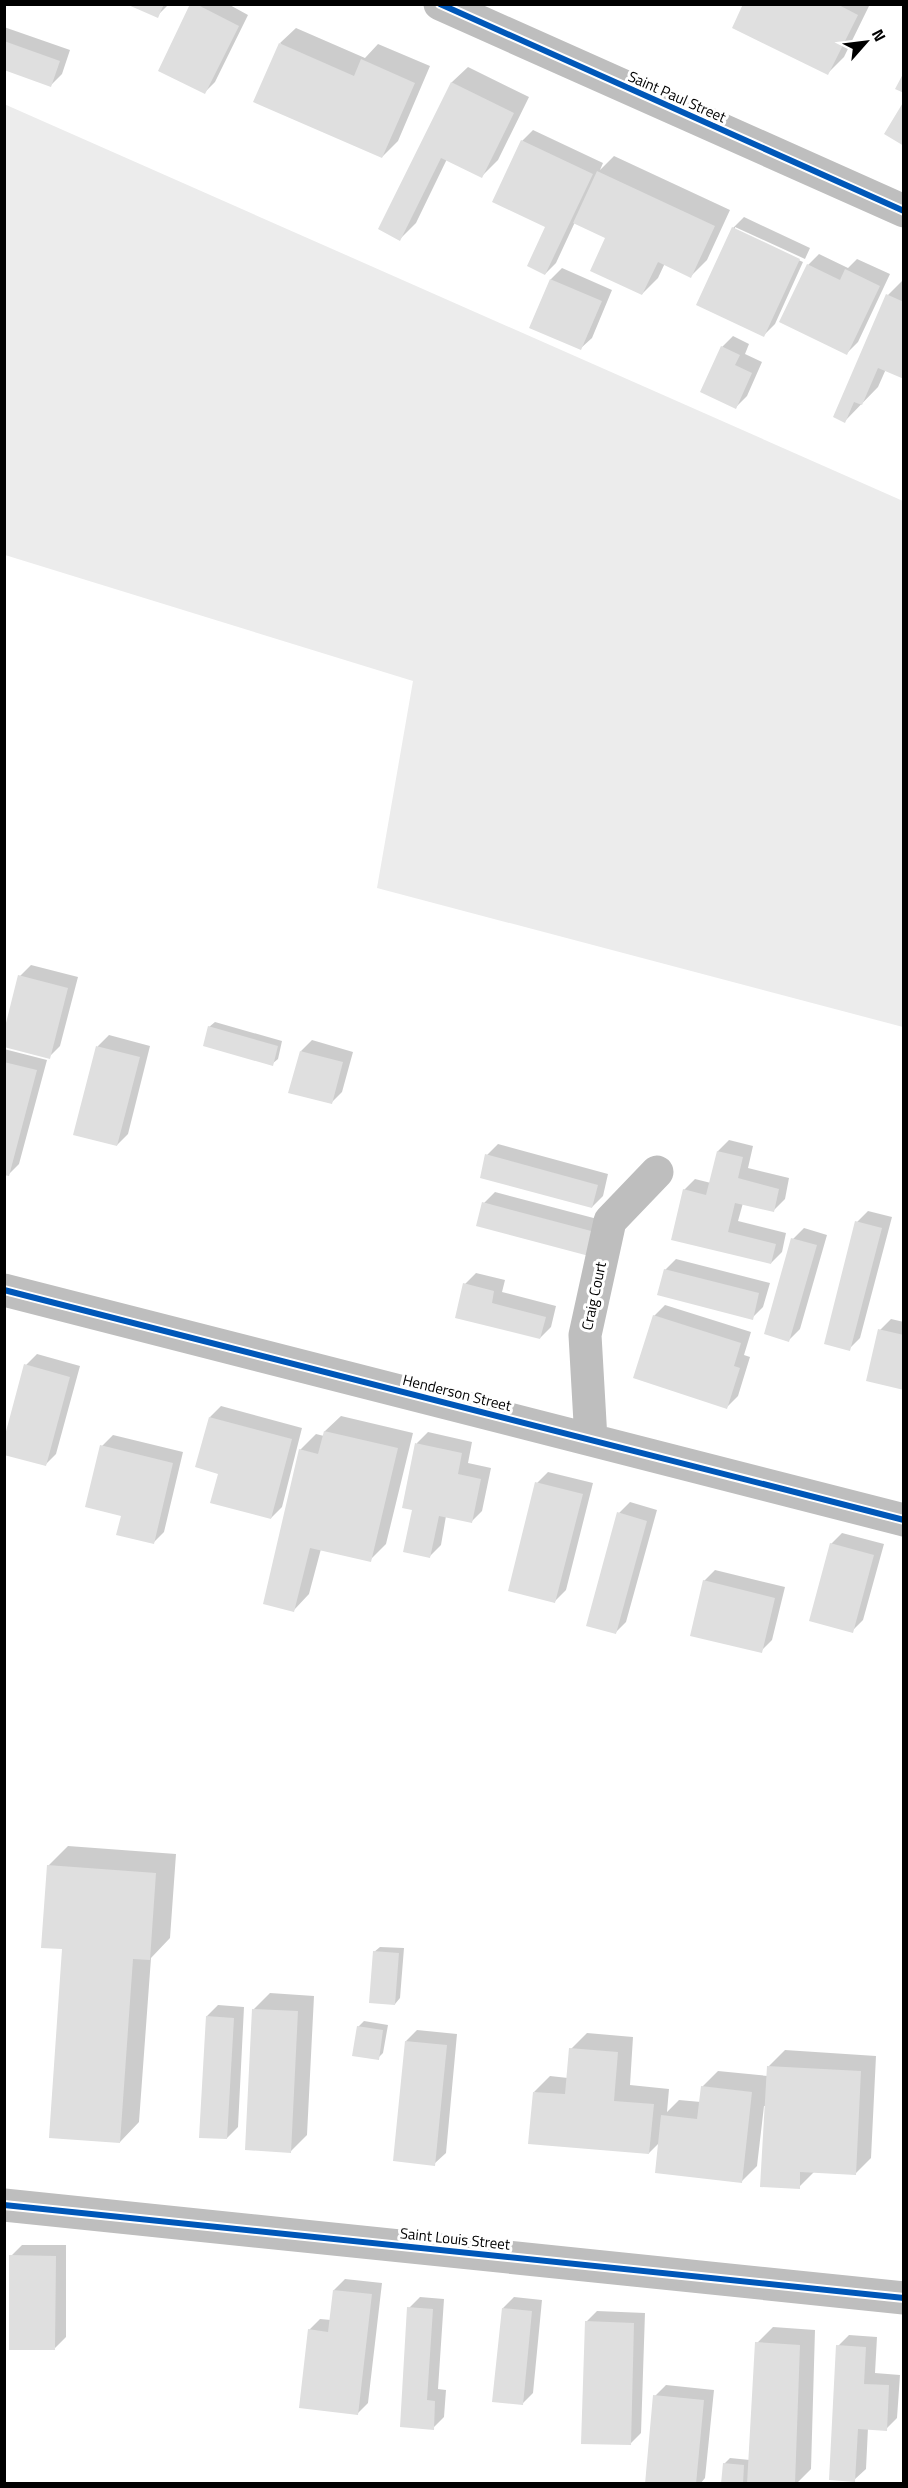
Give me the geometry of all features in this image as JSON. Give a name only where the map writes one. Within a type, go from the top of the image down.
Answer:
[{"type":"street","name":"Saint Paul Street","points":[[440,4],[903,211]]},
{"type":"street","name":"Craig Court","points":[[591,1440],[585,1335],[610,1221],[657,1172]]},
{"type":"street","name":"Henderson Street","points":[[4,1290],[903,1520]]},
{"type":"street","name":"Saint Louis Street","points":[[4,2205],[903,2298]]},
{"type":"shaded area","points":[[4,104],[903,501],[903,1027],[377,888],[413,681],[5,555]]},
{"type":"building","points":[[126,4],[164,4],[158,18]]},
{"type":"building","points":[[190,4],[196,4],[239,26],[205,94],[158,71]]},
{"type":"building","points":[[743,4],[837,4],[858,15],[828,75],[732,28]]},
{"type":"building","points":[[4,41],[60,61],[51,87],[4,70]]},
{"type":"building","points":[[279,43],[354,76],[361,59],[415,83],[382,158],[253,102]]},
{"type":"building","points":[[904,72],[904,93],[895,89]]},
{"type":"building","points":[[451,82],[514,113],[482,178],[441,158],[400,241],[378,229]]},
{"type":"building","points":[[904,101],[904,146],[884,134]]},
{"type":"building","points":[[521,140],[593,174],[545,275],[527,266],[545,227],[492,202]]},
{"type":"building","points":[[597,171],[715,226],[691,278],[658,262],[642,295],[590,271],[605,238],[573,223]]},
{"type":"building","points":[[732,227],[800,259],[764,337],[696,305]]},
{"type":"building","points":[[807,264],[840,280],[845,269],[880,286],[847,355],[779,322]]},
{"type":"building","points":[[550,279],[602,301],[581,350],[529,328]]},
{"type":"building","points":[[886,294],[904,302],[904,379],[878,368],[862,405],[854,402],[845,423],[833,417]]},
{"type":"building","points":[[721,346],[740,355],[735,365],[752,373],[736,409],[700,392]]},
{"type":"building","points":[[18,975],[68,988],[50,1059],[4,1047],[4,1031]]},
{"type":"building","points":[[208,1026],[278,1046],[273,1066],[203,1046]]},
{"type":"building","points":[[96,1046],[140,1057],[117,1146],[73,1135]]},
{"type":"building","points":[[300,1051],[343,1062],[332,1104],[288,1093]]},
{"type":"building","points":[[4,1062],[37,1070],[9,1176],[4,1175]]},
{"type":"building","points":[[717,1151],[743,1157],[738,1178],[779,1189],[774,1212],[735,1203],[728,1232],[776,1244],[771,1264],[671,1240],[683,1189],[706,1195]]},
{"type":"building","points":[[485,1154],[598,1185],[592,1208],[480,1178]]},
{"type":"building","points":[[482,1202],[595,1232],[589,1256],[476,1226]]},
{"type":"building","points":[[855,1221],[882,1228],[850,1351],[824,1344]]},
{"type":"building","points":[[791,1238],[817,1245],[789,1342],[764,1334]]},
{"type":"building","points":[[664,1269],[759,1293],[753,1320],[657,1295]]},
{"type":"building","points":[[463,1283],[494,1291],[492,1303],[546,1317],[540,1339],[455,1318]]},
{"type":"building","points":[[653,1315],[741,1343],[734,1366],[740,1368],[727,1409],[633,1378]]},
{"type":"building","points":[[878,1329],[904,1335],[904,1390],[866,1381]]},
{"type":"building","points":[[24,1364],[70,1377],[46,1466],[4,1455],[4,1439]]},
{"type":"building","points":[[209,1417],[292,1439],[271,1519],[210,1503],[218,1474],[195,1467]]},
{"type":"building","points":[[324,1431],[398,1448],[371,1562],[310,1548],[294,1612],[263,1604],[299,1449],[318,1454]]},
{"type":"building","points":[[415,1443],[462,1453],[458,1474],[481,1479],[472,1523],[439,1516],[430,1558],[403,1552],[412,1510],[402,1508]]},
{"type":"building","points":[[100,1445],[173,1463],[154,1544],[116,1535],[121,1516],[85,1507]]},
{"type":"building","points":[[535,1482],[583,1494],[555,1603],[508,1591]]},
{"type":"building","points":[[617,1512],[647,1521],[616,1634],[586,1626]]},
{"type":"building","points":[[830,1543],[874,1555],[853,1633],[809,1621]]},
{"type":"building","points":[[703,1580],[775,1598],[762,1653],[690,1636]]},
{"type":"building","points":[[47,1865],[156,1873],[150,1960],[133,1959],[120,2143],[49,2138],[62,1949],[41,1948]]},
{"type":"building","points":[[373,1951],[399,1953],[395,2005],[369,2003]]},
{"type":"building","points":[[252,2009],[298,2011],[291,2153],[245,2150]]},
{"type":"building","points":[[206,2016],[234,2018],[227,2139],[199,2138]]},
{"type":"building","points":[[357,2026],[383,2030],[379,2060],[352,2056]]},
{"type":"building","points":[[405,2041],[447,2045],[435,2166],[393,2161]]},
{"type":"building","points":[[569,2048],[618,2052],[614,2101],[654,2104],[649,2154],[528,2144],[533,2092],[565,2094]]},
{"type":"building","points":[[767,2066],[861,2071],[856,2175],[800,2172],[800,2189],[760,2187]]},
{"type":"building","points":[[701,2086],[752,2092],[742,2183],[655,2173],[661,2115],[697,2119]]},
{"type":"building","points":[[9,2255],[56,2256],[55,2350],[9,2350]]},
{"type":"building","points":[[333,2290],[372,2294],[358,2415],[299,2408],[308,2329],[328,2332]]},
{"type":"building","points":[[407,2307],[433,2309],[427,2400],[435,2401],[434,2430],[400,2427]]},
{"type":"building","points":[[502,2308],[532,2311],[523,2405],[492,2402]]},
{"type":"building","points":[[585,2321],[634,2323],[631,2445],[581,2444]]},
{"type":"building","points":[[755,2342],[800,2345],[795,2484],[747,2484]]},
{"type":"building","points":[[836,2345],[866,2347],[864,2384],[889,2385],[887,2431],[858,2429],[855,2482],[829,2480]]},
{"type":"building","points":[[653,2395],[704,2400],[696,2484],[645,2484]]},
{"type":"building","points":[[723,2463],[744,2465],[743,2484],[721,2484]]},
{"type":"cycle path","points":[[440,4],[904,211]]},
{"type":"cycle path","points":[[4,1290],[904,1520]]},
{"type":"cycle path","points":[[4,2205],[904,2298]]}]
